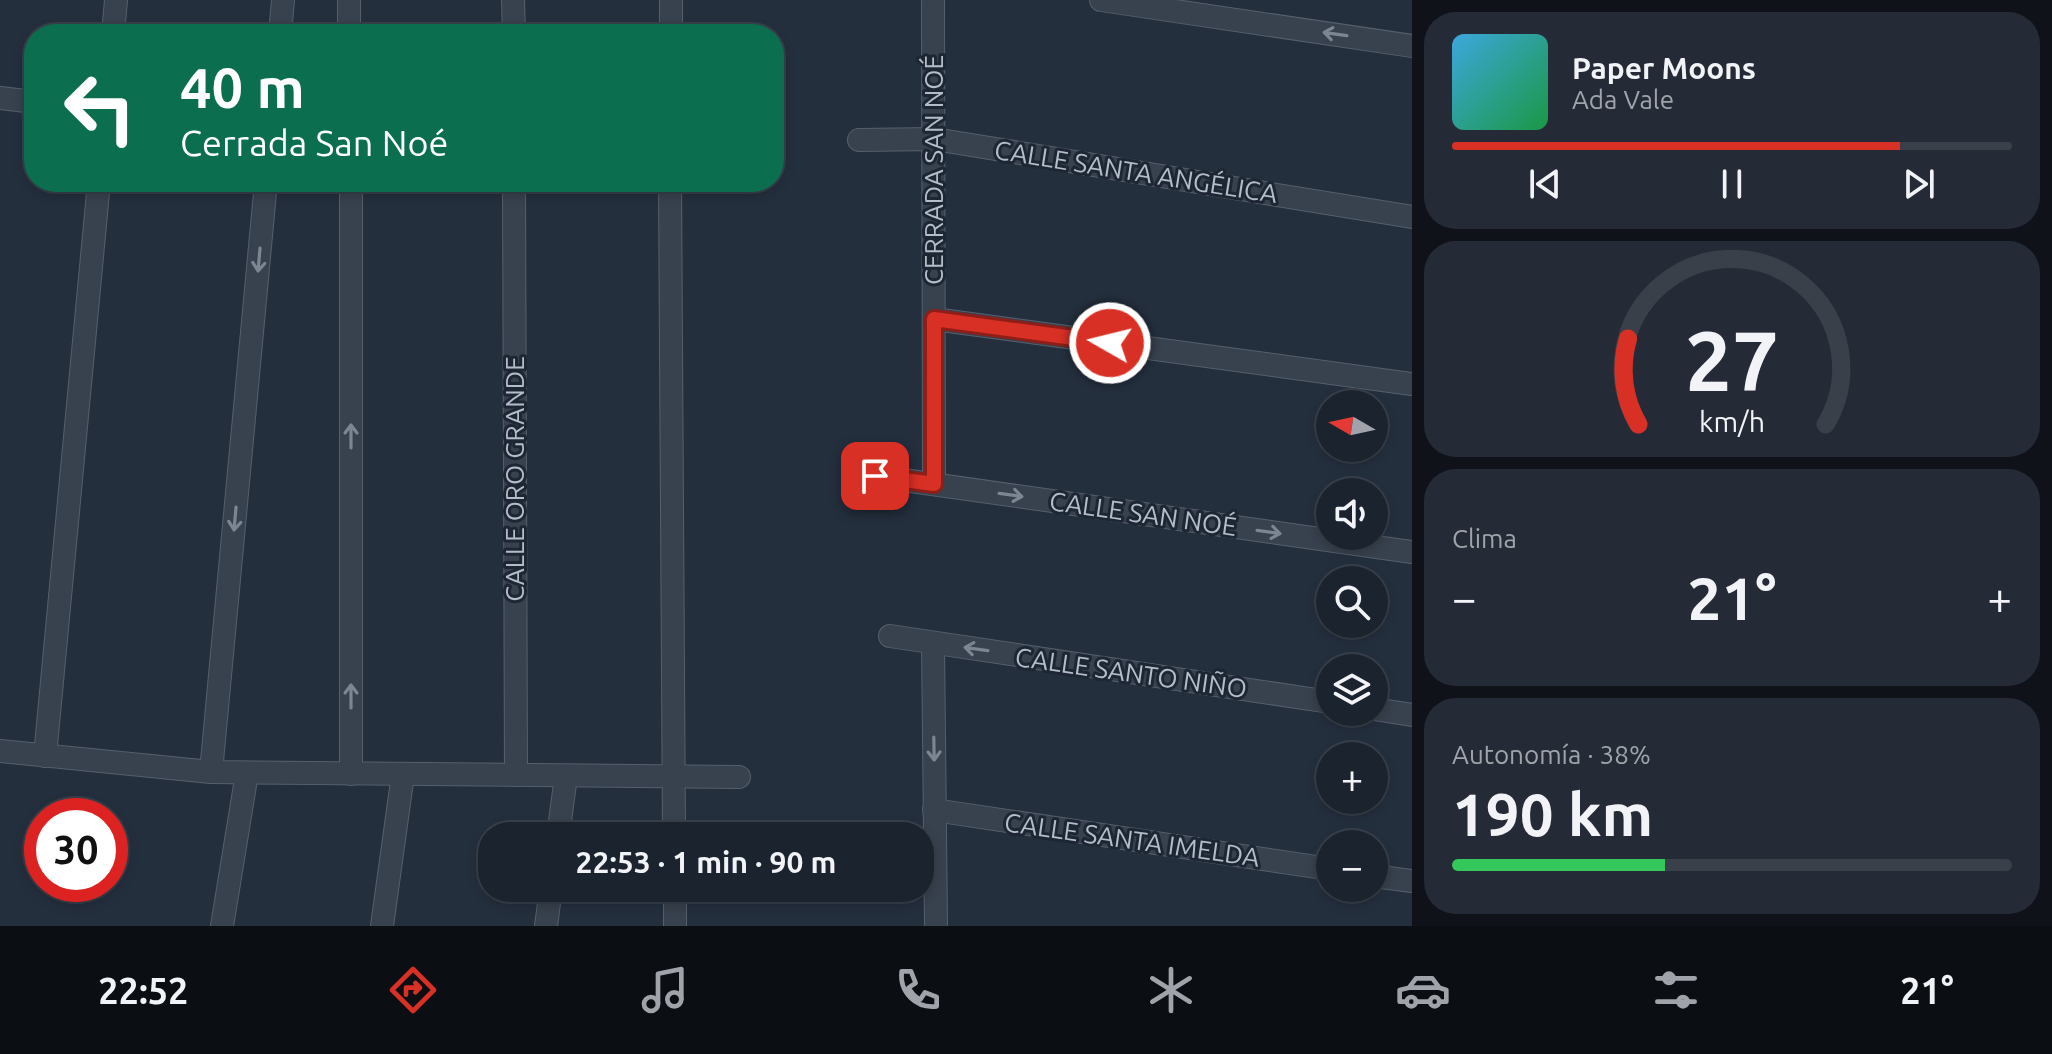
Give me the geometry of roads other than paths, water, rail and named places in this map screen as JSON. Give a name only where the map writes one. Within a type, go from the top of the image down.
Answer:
[{"type":"street","points":[[114,24],[116,0]]},
{"type":"street","points":[[281,24],[283,0]]},
{"type":"street","points":[[349,0],[349,24]]},
{"type":"street","points":[[513,0],[514,24]]},
{"type":"street","points":[[671,0],[671,24]]},
{"type":"street","name":"CERRADA SAN NOÉ","points":[[933,0],[934,484]]},
{"type":"street","points":[[1101,0],[1412,46]]},
{"type":"street","points":[[0,98],[24,101]]},
{"type":"street","name":"CALLE SANTA ANGÉLICA","points":[[859,140],[934,139],[1412,217]]},
{"type":"street","points":[[45,756],[98,192]]},
{"type":"street","points":[[211,772],[265,192]]},
{"type":"street","points":[[351,192],[351,774]]},
{"type":"street","name":"CALLE ORO GRANDE","points":[[514,192],[516,775]]},
{"type":"street","points":[[670,192],[674,822]]},
{"type":"street","points":[[934,319],[1412,384]]},
{"type":"street","name":"CALLE SAN NOÉ","points":[[875,476],[1412,552]]},
{"type":"street","name":"CALLE SANTO NIÑO","points":[[890,636],[1316,700]]},
{"type":"street","points":[[933,643],[936,926]]},
{"type":"street","points":[[1388,711],[1412,715]]},
{"type":"street","points":[[0,751],[211,772],[739,777]]},
{"type":"street","points":[[222,926],[247,773]]},
{"type":"street","points":[[382,926],[403,774]]},
{"type":"street","points":[[560,822],[566,776]]},
{"type":"street","name":"CALLE SANTA IMELDA","points":[[934,810],[1316,867]]},
{"type":"street","points":[[1388,878],[1412,881]]},
{"type":"street","points":[[546,926],[549,902]]},
{"type":"street","points":[[675,902],[675,926]]}]
